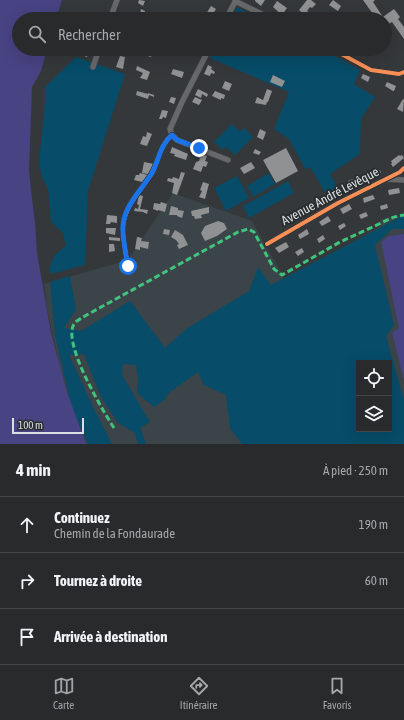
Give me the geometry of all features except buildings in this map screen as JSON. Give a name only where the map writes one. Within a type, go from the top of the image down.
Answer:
[{"type":"street","points":[[113,12],[117,0]]},
{"type":"street","points":[[230,12],[236,0],[259,12]]},
{"type":"street","points":[[93,67],[97,56]]},
{"type":"street","points":[[205,56],[170,129],[172,135],[177,140],[228,160]]},
{"type":"street","points":[[345,56],[371,70],[399,74],[404,72]]},
{"type":"street","points":[[128,266],[122,226],[125,215],[152,172],[165,140],[172,135]]},
{"type":"street","name":"Avenue André Levêque","points":[[267,244],[338,203],[400,172],[404,168]]},
{"type":"street","points":[[385,179],[404,180]]},
{"type":"shaded area","points":[[0,0],[62,0],[58,12],[12,12],[12,56],[45,56],[41,71],[32,87],[29,170],[37,253],[51,333],[66,389],[86,444],[0,444]]},
{"type":"shaded area","points":[[237,7],[247,12],[234,12]]},
{"type":"shaded area","points":[[211,56],[335,56],[360,70],[354,84],[375,97],[361,119],[360,154],[330,174],[341,193],[329,199],[310,167],[306,170],[289,139],[274,129],[289,92],[210,58]]},
{"type":"shaded area","points":[[76,57],[125,74],[88,191],[85,265],[51,274],[49,269],[54,256],[66,245],[63,233],[51,222],[48,188],[42,178],[39,161],[45,106],[45,87]]},
{"type":"shaded area","points":[[232,124],[240,132],[244,128],[253,137],[235,155],[226,147],[223,150],[214,142]]},
{"type":"shaded area","points":[[269,173],[275,184],[253,197],[247,186]]},
{"type":"shaded area","points":[[237,176],[249,198],[226,211],[214,188]]},
{"type":"shaded area","points":[[288,181],[294,193],[249,218],[243,206]]},
{"type":"shaded area","points":[[173,193],[252,221],[284,278],[311,266],[381,226],[380,220],[404,215],[404,444],[86,444],[73,411],[60,368],[47,309],[44,284],[128,260]]},
{"type":"shaded area","points":[[404,215],[404,229],[392,229],[375,245],[394,325],[386,336],[404,400],[404,444],[242,444],[230,428],[226,395],[204,385],[198,372],[170,392],[163,401],[154,407],[137,393],[138,378],[136,365],[123,364],[122,375],[150,422],[140,428],[146,444],[138,444],[135,433],[118,423],[100,395],[84,354],[69,355],[112,444],[88,444],[72,409],[55,335],[50,282],[70,276],[76,309],[64,328],[81,331],[130,301],[165,348],[186,329],[249,291],[258,267],[271,285]]},
{"type":"shaded area","points":[[404,234],[404,380],[392,333],[399,328],[381,242],[389,236]]},
{"type":"marked path","points":[[114,428],[93,393],[78,361],[72,333],[74,324],[78,320],[238,232],[248,229],[254,232],[274,269],[282,275],[340,242],[394,217],[404,215]]},
{"type":"cycle path","points":[[345,56],[371,70],[399,74],[404,72]]},
{"type":"cycle path","points":[[128,266],[123,235],[124,219],[134,198],[152,173],[165,143],[172,135]]},
{"type":"cycle path","points":[[267,244],[338,203],[400,172],[404,168]]},
{"type":"route","points":[[128,266],[122,226],[125,215],[152,172],[165,140],[172,135],[177,140],[199,148]]}]
